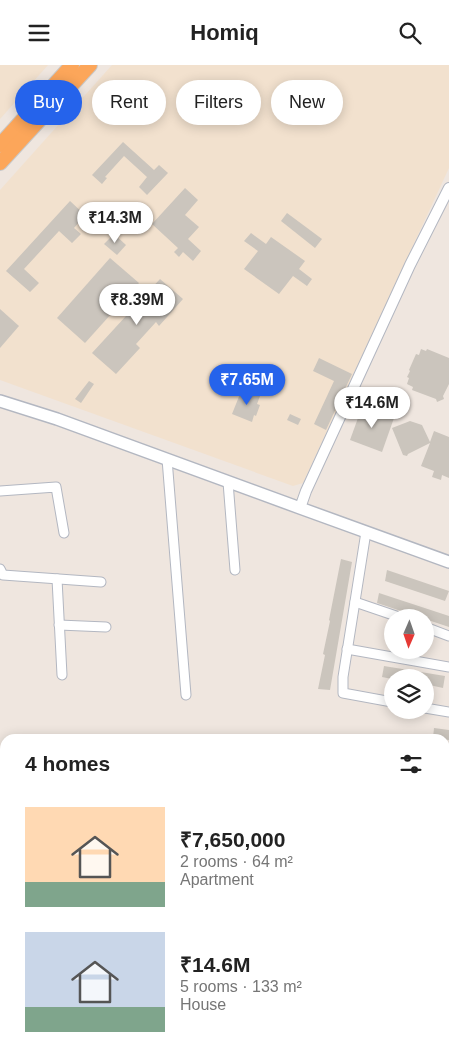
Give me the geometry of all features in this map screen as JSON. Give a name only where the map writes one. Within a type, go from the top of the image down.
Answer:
[{"type":"highway","points":[[0,145],[72,65]]},
{"type":"highway","points":[[0,163],[90,65]]},
{"type":"main road","points":[[0,401],[57,419],[449,561]]},
{"type":"street","points":[[300,508],[306,491],[410,265],[449,190]]},
{"type":"street","points":[[167,459],[186,695]]},
{"type":"street","points":[[228,482],[235,570]]},
{"type":"street","points":[[0,491],[56,487],[64,533]]},
{"type":"street","points":[[366,532],[347,649],[343,693],[384,701]]},
{"type":"street","points":[[0,569],[3,575],[101,582]]},
{"type":"street","points":[[57,579],[62,675]]},
{"type":"street","points":[[355,601],[384,612]]},
{"type":"street","points":[[59,625],[106,627]]},
{"type":"street","points":[[434,630],[449,636]]},
{"type":"street","points":[[347,649],[449,667]]},
{"type":"street","points":[[434,710],[449,712]]},
{"type":"shaded area","points":[[0,65],[48,65],[35,80],[15,80],[15,102],[0,119]]},
{"type":"shaded area","points":[[112,65],[449,65],[449,168],[303,483],[293,486],[0,380],[0,190],[58,125],[82,125],[82,98],[92,87],[92,125],[166,125],[166,80],[99,80]]},
{"type":"building","points":[[123,142],[154,170],[159,165],[168,173],[147,195],[139,187],[147,177],[124,156],[105,177],[107,178],[102,184],[92,175]]},
{"type":"building","points":[[185,188],[198,200],[185,215],[199,227],[188,239],[201,251],[193,261],[183,252],[179,257],[174,252],[178,248],[152,224]]},
{"type":"building","points":[[70,201],[85,215],[74,228],[81,234],[72,243],[59,231],[24,269],[39,283],[30,292],[6,271]]},
{"type":"building","points":[[287,213],[322,239],[315,248],[281,221]]},
{"type":"building","points":[[251,233],[266,244],[271,237],[305,261],[299,269],[312,279],[307,286],[293,276],[279,294],[244,269],[258,251],[244,241]]},
{"type":"building","points":[[114,234],[126,245],[117,255],[104,244]]},
{"type":"building","points":[[110,258],[139,283],[85,343],[57,318]]},
{"type":"building","points":[[160,279],[183,299],[159,326],[156,322],[136,344],[140,348],[116,374],[92,353]]},
{"type":"building","points":[[0,309],[19,326],[0,348]]},
{"type":"building","points":[[421,349],[426,351],[427,349],[449,358],[449,384],[443,396],[444,399],[437,402],[436,399],[412,390],[413,387],[407,384],[409,370],[416,354],[419,355]]},
{"type":"building","points":[[319,358],[352,374],[326,430],[314,424],[334,381],[313,371]]},
{"type":"building","points":[[89,381],[94,384],[81,403],[75,399]]},
{"type":"building","points":[[242,389],[260,396],[257,404],[260,405],[252,422],[232,414]]},
{"type":"building","points":[[362,407],[394,418],[382,452],[350,440]]},
{"type":"building","points":[[290,414],[301,419],[298,425],[287,420]]},
{"type":"building","points":[[410,421],[422,425],[430,442],[434,431],[449,437],[449,478],[442,475],[441,480],[432,477],[434,471],[421,466],[430,443],[407,456],[403,455],[392,428]]},
{"type":"building","points":[[341,559],[352,562],[330,690],[318,689],[325,655],[323,654],[329,620]]},
{"type":"building","points":[[387,570],[449,591],[445,601],[385,581]]},
{"type":"building","points":[[379,593],[428,609],[395,609],[377,603]]},
{"type":"building","points":[[434,611],[449,616],[449,627],[434,622]]},
{"type":"building","points":[[384,666],[402,669],[384,669],[384,677],[382,677]]},
{"type":"building","points":[[434,674],[445,676],[443,688],[434,686]]},
{"type":"building","points":[[434,728],[449,730],[449,734],[433,734]]}]
